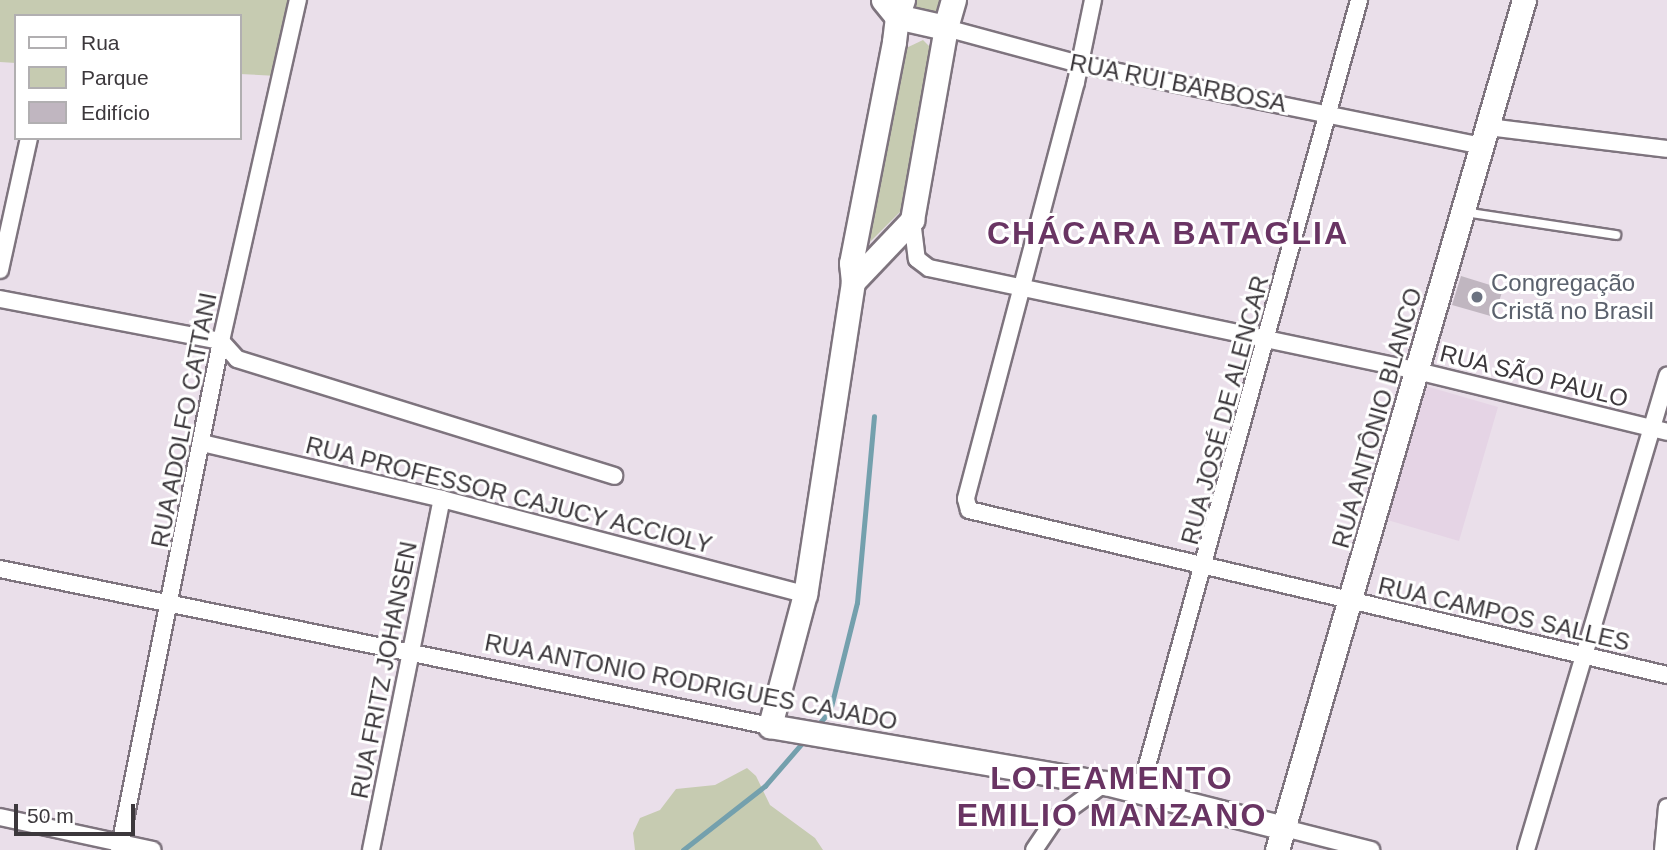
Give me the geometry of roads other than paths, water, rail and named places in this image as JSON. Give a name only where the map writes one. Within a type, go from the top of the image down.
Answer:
[{"type":"main road","points":[[946,29],[954,0]]},
{"type":"main road","name":"RUA RUI BARBOSA","points":[[894,6],[946,29]]},
{"type":"street","name":"RUA ADOLFO CATTANI","points":[[119,847],[170,605],[221,341],[298,0]]},
{"type":"street","points":[[1020,289],[1079,64],[1093,0]]},
{"type":"street","name":"RUA JOSÉ DE ALENCAR","points":[[1140,791],[1331,113],[1359,0]]},
{"type":"street","name":"RUA ANTÔNIO BLANCO","points":[[1277,850],[1352,601],[1524,0]]},
{"type":"street","points":[[775,727],[805,594],[853,282],[851,263],[894,6]]},
{"type":"street","points":[[853,282],[912,220],[946,29]]},
{"type":"street","name":"RUA RUI BARBOSA","points":[[946,29],[1079,64],[1331,113],[1485,136],[1667,149]]},
{"type":"street","points":[[0,270],[29,140]]},
{"type":"street","name":"RUA SÃO PAULO","points":[[912,220],[914,249],[922,265],[1020,289],[1418,371],[1660,430]]},
{"type":"street","name":"RUA CAMPOS SALLES","points":[[1020,289],[965,505],[975,513],[1585,658],[1667,675]]},
{"type":"street","points":[[0,299],[221,341],[237,359],[614,476]]},
{"type":"street","points":[[1526,850],[1585,658],[1660,430],[1667,376]]},
{"type":"street","name":"RUA PROFESSOR CAJUCY ACCIOLY","points":[[202,443],[442,499],[805,594]]},
{"type":"street","name":"RUA FRITZ JOHANSEN","points":[[371,850],[442,499]]},
{"type":"street","name":"RUA ANTONIO RODRIGUES CAJADO","points":[[0,569],[411,656],[775,727],[1105,783],[1371,850]]},
{"type":"street","points":[[1034,850],[1062,812],[1105,783]]},
{"type":"street","points":[[1663,850],[1667,807]]},
{"type":"street","points":[[0,817],[119,847],[152,850]]},
{"type":"lane","points":[[1462,212],[1616,235]]},
{"type":"waterway","points":[[817,726],[830,711],[857,603],[874,417]]},
{"type":"waterway","points":[[683,850],[765,786],[804,741]]},
{"type":"place","name":"Congregação Cristã no Brasil","points":[[1477,297]]},
{"type":"district","name":"CHÁCARA BATAGLIA","points":[[1168,233]]},
{"type":"district","name":"LOTEAMENTO EMILIO MANZANO","points":[[1112,798]]}]
